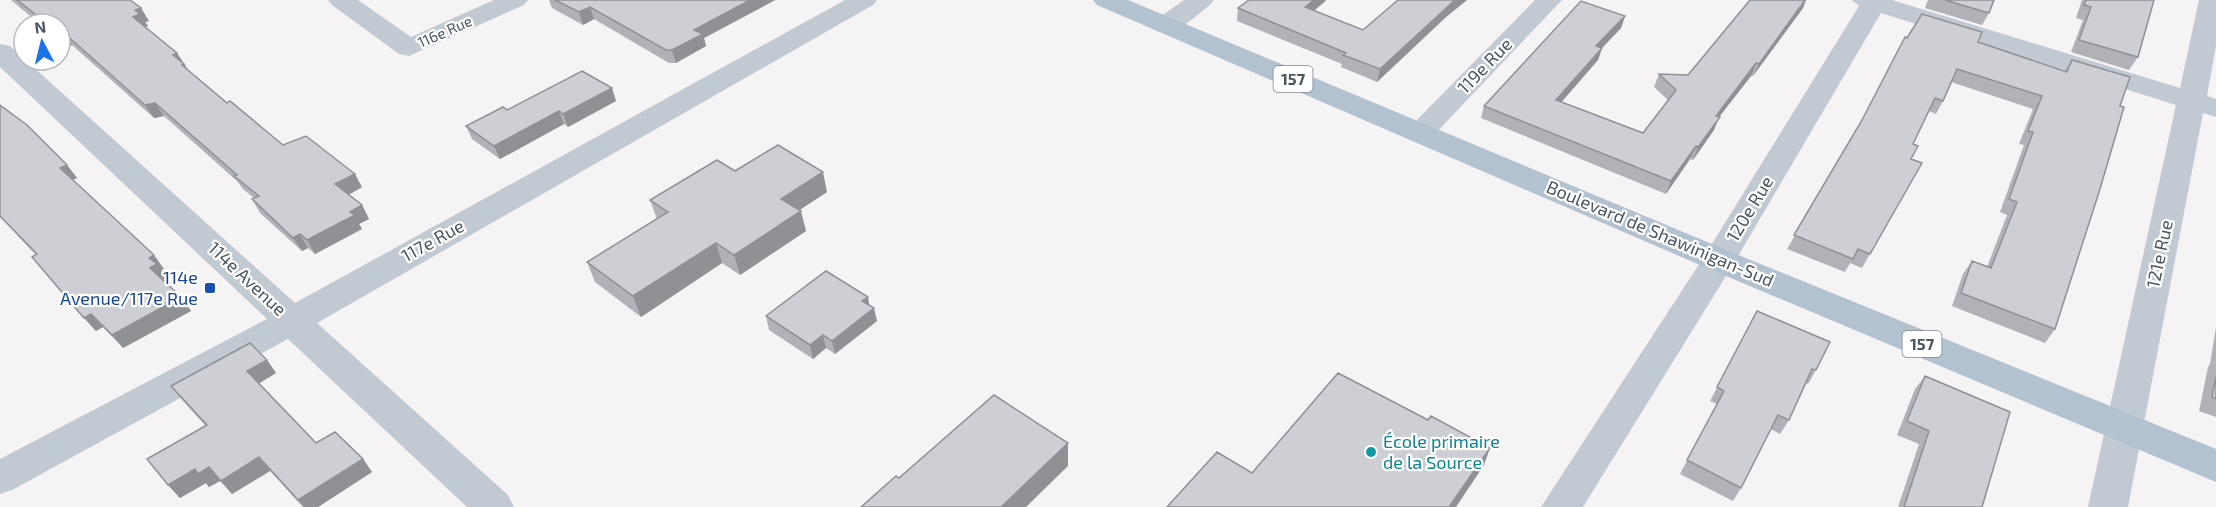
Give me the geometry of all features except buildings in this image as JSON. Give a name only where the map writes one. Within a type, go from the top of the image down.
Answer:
[{"type":"main road","name":"Boulevard de Shawinigan-Sud","points":[[1106,0],[1719,260],[2216,466]]},
{"type":"street","name":"116e Rue","points":[[341,0],[409,48],[515,0]]},
{"type":"street","name":"117e Rue","points":[[0,478],[292,321],[864,0]]},
{"type":"street","points":[[1166,25],[1201,0]]},
{"type":"street","name":"119e Rue","points":[[1421,132],[1550,0]]},
{"type":"street","name":"121e Rue","points":[[2108,507],[2124,428],[2204,104],[2212,0]]},
{"type":"street","points":[[1872,1],[2204,104]]},
{"type":"street","name":"120e Rue","points":[[1562,507],[1719,260],[1872,1]]},
{"type":"street","name":"114e Avenue","points":[[0,52],[494,507]]},
{"type":"place","name":"114e Avenue/117e Rue","points":[[210,288]]},
{"type":"place","name":"École primaire de la Source","points":[[1371,452]]}]
